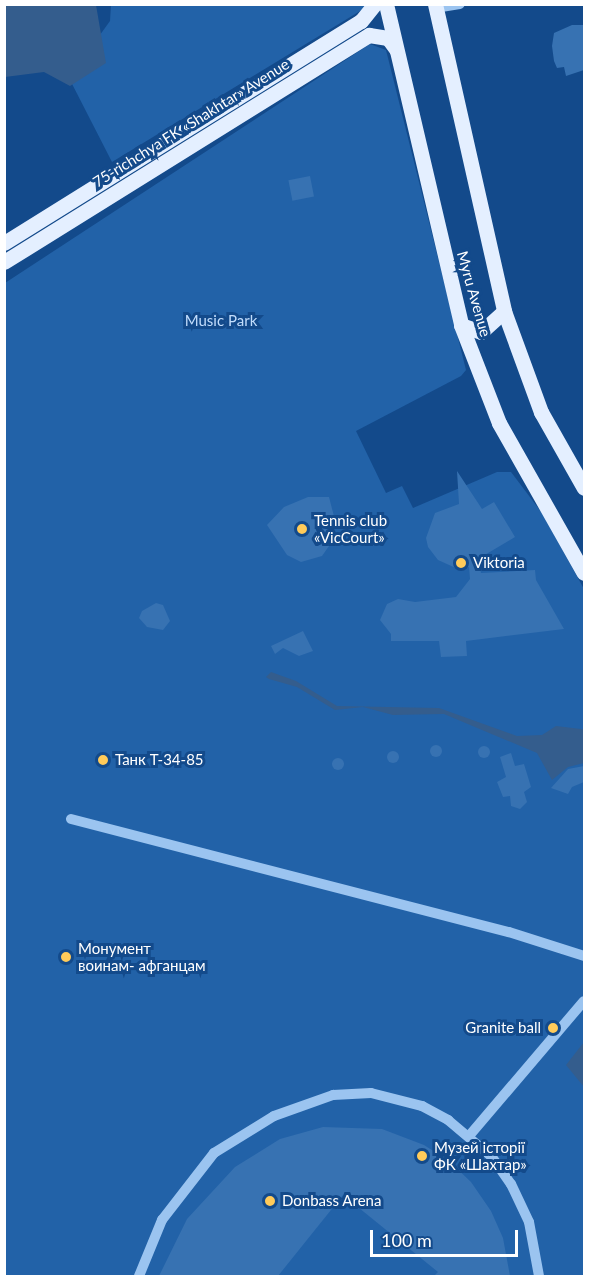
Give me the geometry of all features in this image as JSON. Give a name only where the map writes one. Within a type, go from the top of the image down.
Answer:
[{"type":"main road","name":"75-richchya FK «Shakhtar» Avenue","points":[[4,243],[95,183],[361,21],[375,4]]},
{"type":"main road","name":"Myru Avenue","points":[[386,4],[461,326],[499,423],[585,573]]},
{"type":"main road","name":"Myru Avenue","points":[[435,6],[504,311],[541,412],[585,488]]},
{"type":"main road","name":"75-richchya FK «Shakhtar» Avenue","points":[[4,262],[104,197],[369,35],[388,38],[396,50]]},
{"type":"main road","points":[[461,326],[481,332],[504,311]]},
{"type":"street","points":[[435,6],[460,4]]},
{"type":"street","points":[[71,819],[509,932],[585,956]]},
{"type":"street","points":[[469,1136],[585,1000]]},
{"type":"street","points":[[139,1276],[162,1220],[188,1182],[214,1153],[274,1116],[333,1095],[371,1093],[422,1106],[469,1136],[511,1184],[529,1221],[540,1276]]},
{"type":"green space","points":[[111,5],[370,5],[112,162],[69,78],[110,21]]},
{"type":"green space","name":"Music Park","points":[[370,44],[386,50],[466,370],[461,376],[356,431],[386,493],[402,486],[413,508],[497,472],[511,472],[542,513],[584,589],[584,1276],[5,1276],[5,283]]},
{"type":"shaded area","points":[[4,5],[96,5],[106,63],[70,86],[44,72],[5,77]]},
{"type":"shaded area","points":[[271,672],[296,681],[337,706],[439,708],[517,736],[542,735],[556,726],[581,729],[584,730],[584,763],[568,767],[552,780],[537,753],[444,714],[393,715],[363,707],[335,710],[297,687],[266,677]]},
{"type":"shaded area","points":[[584,1042],[584,1087],[566,1065]]},
{"type":"building","points":[[572,25],[584,25],[584,70],[566,76],[564,67],[557,68],[552,46],[554,33]]},
{"type":"building","points":[[310,176],[314,197],[292,201],[288,180]]},
{"type":"building","name":"Viktoria","points":[[457,471],[482,509],[494,502],[515,537],[478,559],[481,573],[535,570],[536,580],[564,629],[466,641],[467,656],[441,657],[439,641],[391,641],[391,634],[380,620],[387,604],[398,599],[415,602],[456,597],[470,579],[469,567],[458,569],[438,560],[428,547],[426,538],[435,513],[459,504]]},
{"type":"building","name":"Tennis club «VicCourt»","points":[[308,497],[329,497],[337,528],[331,530],[334,539],[322,556],[301,562],[287,555],[267,525],[284,507]]},
{"type":"building","points":[[156,603],[163,605],[170,621],[163,630],[147,627],[139,618],[142,611]]},
{"type":"building","points":[[303,631],[313,651],[299,656],[283,648],[275,654],[271,646]]},
{"type":"building","points":[[438,745],[442,751],[438,757],[434,757],[430,749]]},
{"type":"building","points":[[486,746],[490,752],[486,758],[482,758],[478,750]]},
{"type":"building","points":[[395,751],[399,757],[395,763],[391,763],[387,755]]},
{"type":"building","points":[[511,753],[515,766],[524,764],[531,787],[524,792],[527,802],[520,809],[511,806],[510,796],[503,797],[497,782],[506,777],[500,757]]},
{"type":"building","points":[[340,758],[344,764],[340,770],[336,770],[332,762]]},
{"type":"building","points":[[584,766],[584,782],[572,787],[568,794],[551,788],[568,769]]},
{"type":"building","name":"Donbass Arena","points":[[323,1127],[382,1129],[424,1145],[449,1161],[471,1182],[491,1211],[503,1238],[510,1276],[434,1276],[438,1272],[343,1195],[278,1276],[159,1276],[187,1219],[235,1167],[280,1139]]},
{"type":"place","name":"Tennis club «VicCourt»","points":[[302,529]]},
{"type":"place","name":"Viktoria","points":[[461,563]]},
{"type":"place","name":"Танк Т-34-85","points":[[103,760]]},
{"type":"place","name":"Монумент воинам- афганцам","points":[[66,957]]},
{"type":"place","name":"Granite ball","points":[[553,1028]]},
{"type":"place","name":"Музей історії ФК «Шахтар»","points":[[422,1156]]},
{"type":"place","name":"Donbass Arena","points":[[270,1201]]}]
